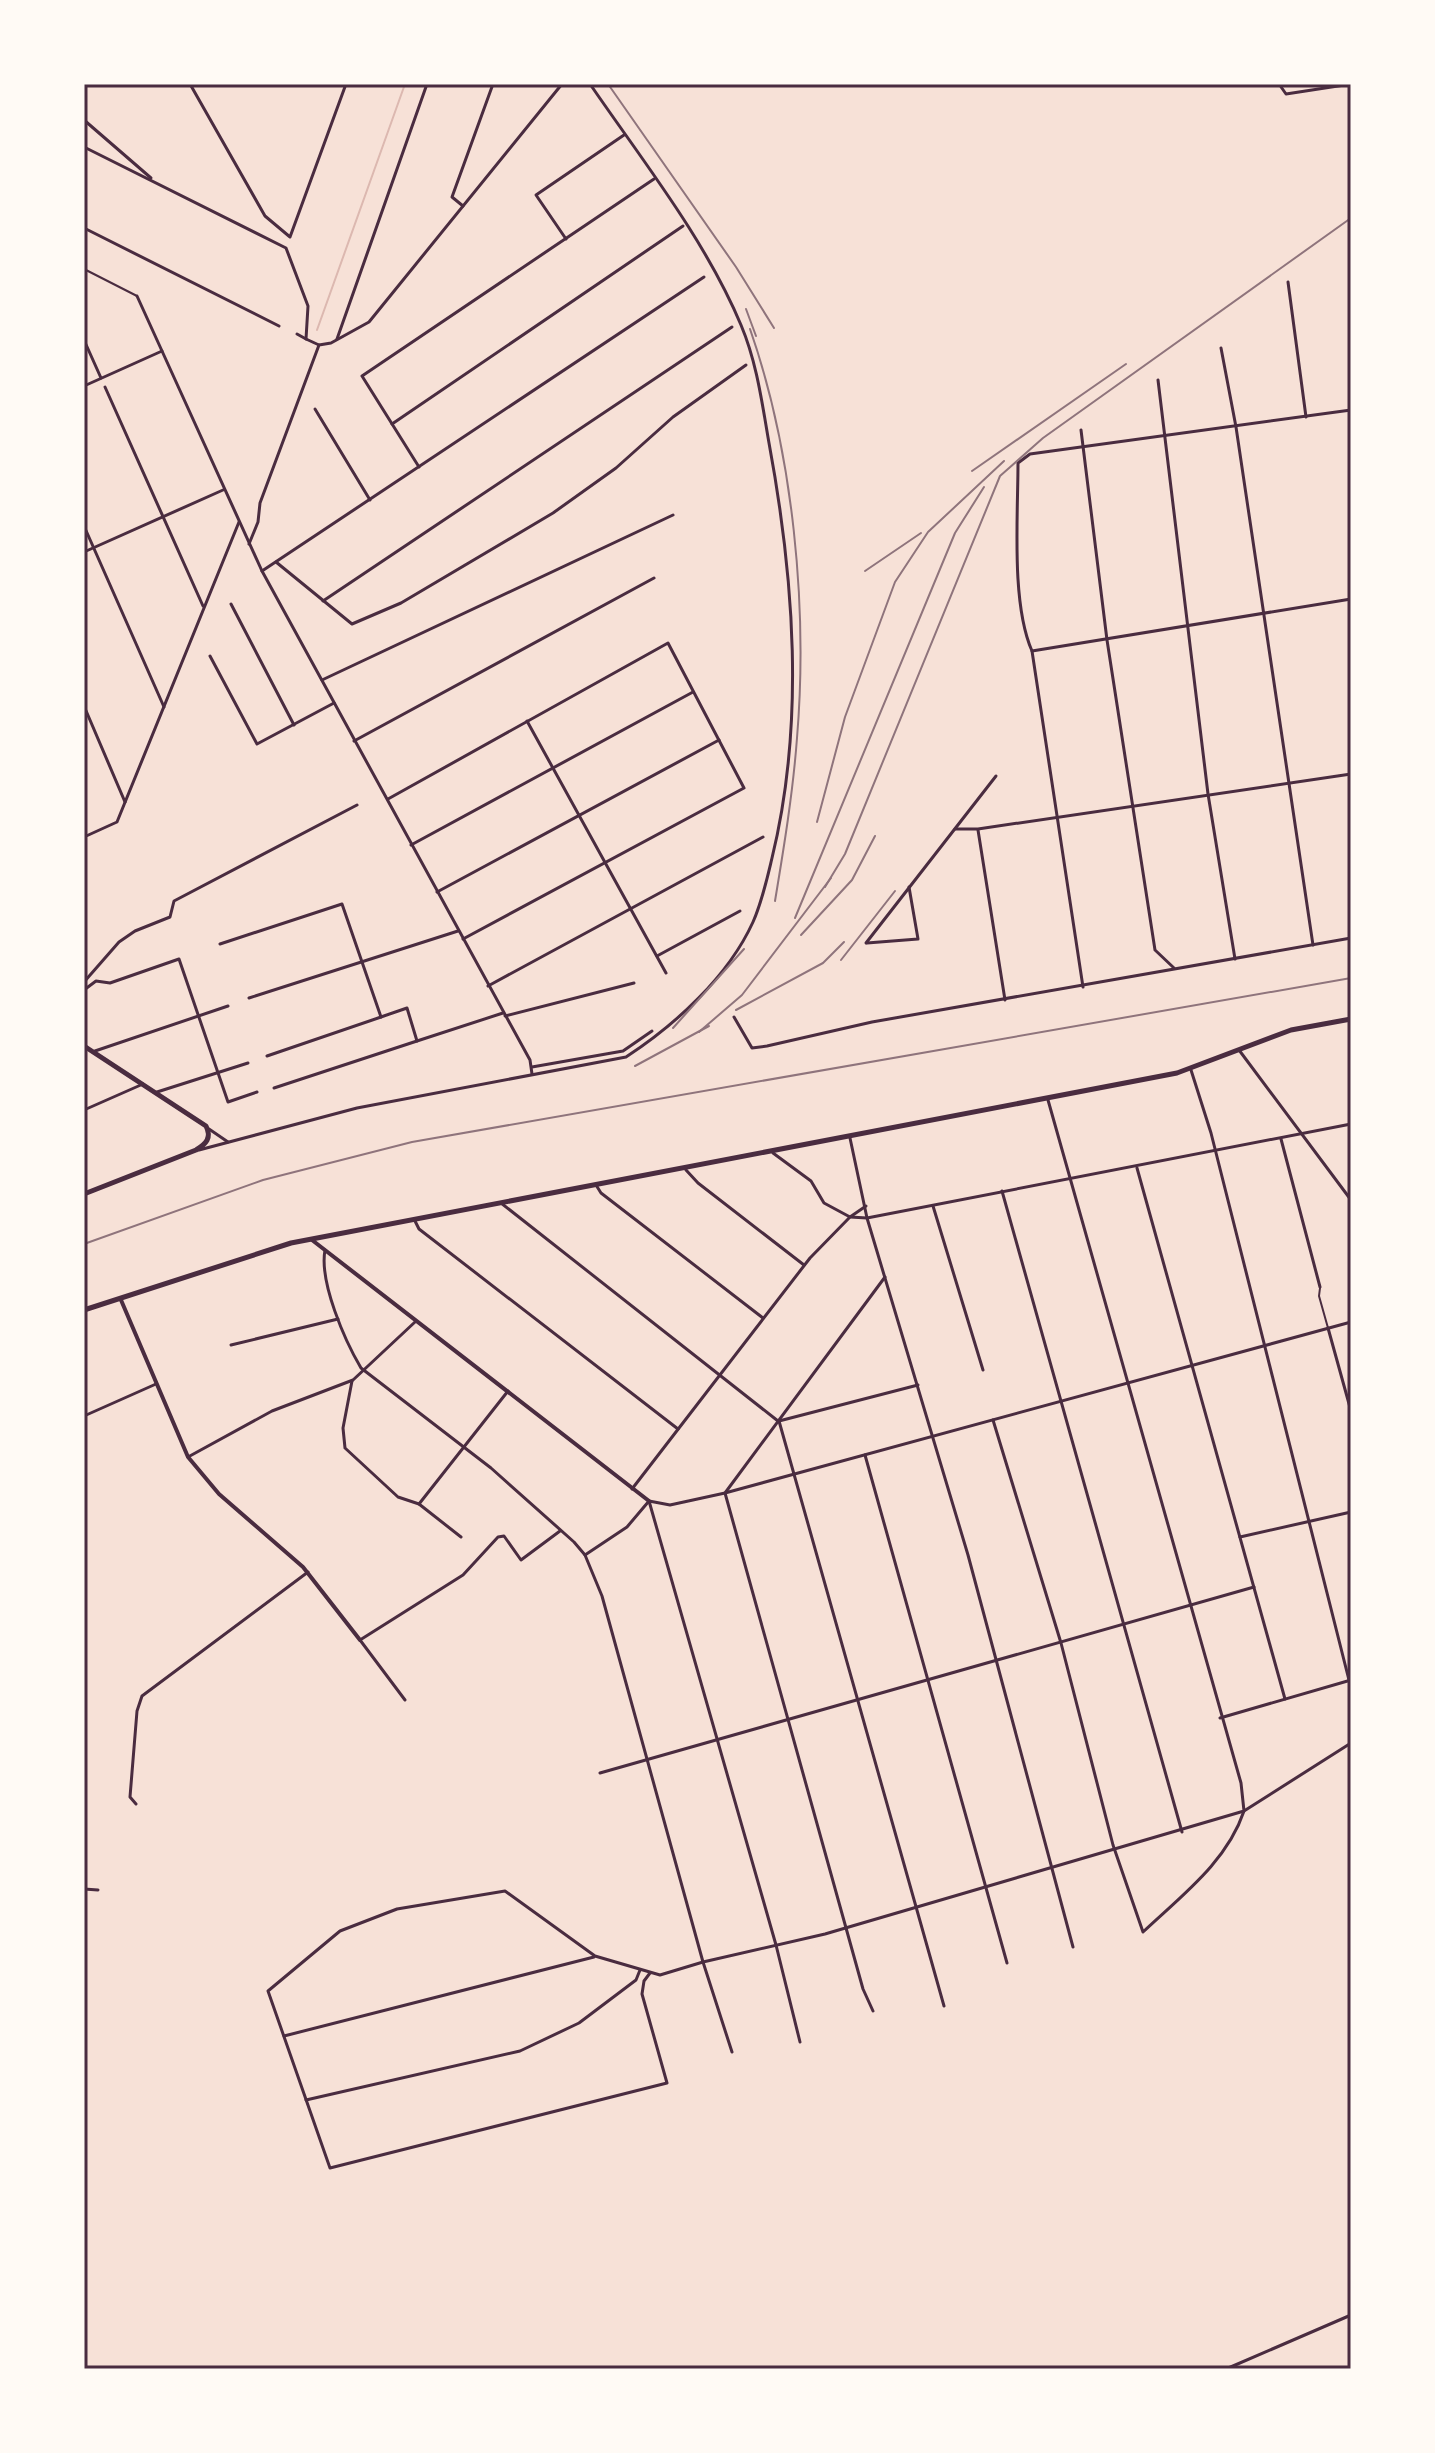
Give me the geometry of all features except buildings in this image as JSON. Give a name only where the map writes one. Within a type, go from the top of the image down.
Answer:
[{"type":"main road","points":[[84,1310],[258,1252],[1191,1070],[1291,1030],[1351,1019]]},
{"type":"main road","points":[[84,1046],[206,1126],[208,1140],[196,1150],[84,1194]]},
{"type":"street","points":[[190,84],[255,194],[257,204],[265,216],[290,237],[346,84]]},
{"type":"street","points":[[337,339],[427,84]]},
{"type":"street","points":[[463,206],[452,197],[493,84]]},
{"type":"street","points":[[297,334],[319,345],[331,343],[369,322],[562,84]]},
{"type":"street","points":[[196,1150],[357,1108],[626,1057],[657,1036],[698,997],[737,951],[754,921],[778,831],[791,709],[790,611],[782,512],[753,359],[718,279],[590,84]]},
{"type":"street","points":[[1279,84],[1286,94],[1351,84]]},
{"type":"street","points":[[84,120],[156,183]]},
{"type":"street","points":[[566,239],[536,195],[624,135]]},
{"type":"street","points":[[84,147],[286,248],[308,306],[306,339]]},
{"type":"street","points":[[419,467],[362,376],[654,179]]},
{"type":"street","points":[[392,424],[685,225]]},
{"type":"street","points":[[84,228],[279,326]]},
{"type":"street","points":[[84,269],[137,296],[262,571],[532,1067],[532,1074]]},
{"type":"street","points":[[262,571],[704,277]]},
{"type":"street","points":[[1288,282],[1306,417]]},
{"type":"street","points":[[323,601],[732,327]]},
{"type":"street","points":[[84,340],[101,378]]},
{"type":"street","points":[[249,544],[258,522],[260,503],[319,345]]},
{"type":"street","points":[[1221,348],[1236,427],[1313,945]]},
{"type":"street","points":[[84,386],[162,351]]},
{"type":"street","points":[[276,562],[352,624],[401,603],[553,513],[616,468],[673,417],[746,365]]},
{"type":"street","points":[[1158,380],[1208,794],[1235,960]]},
{"type":"street","points":[[105,387],[204,609]]},
{"type":"street","points":[[315,409],[370,500]]},
{"type":"street","points":[[1083,987],[1032,651],[1025,636],[1017,550],[1018,463],[1030,454],[1351,410]]},
{"type":"street","points":[[1081,430],[1107,640],[1155,950],[1174,968]]},
{"type":"street","points":[[84,552],[224,489]]},
{"type":"street","points":[[322,680],[673,515]]},
{"type":"street","points":[[84,837],[117,822],[239,522]]},
{"type":"street","points":[[84,526],[164,707]]},
{"type":"street","points":[[354,741],[654,578]]},
{"type":"street","points":[[1032,651],[1351,599]]},
{"type":"street","points":[[231,604],[294,725]]},
{"type":"street","points":[[386,799],[668,643],[744,788],[463,939]]},
{"type":"street","points":[[210,656],[257,744],[334,703]]},
{"type":"street","points":[[411,845],[693,692]]},
{"type":"street","points":[[84,706],[125,802]]},
{"type":"street","points":[[527,721],[666,973]]},
{"type":"street","points":[[1034,725],[1041,723]]},
{"type":"street","points":[[437,892],[719,740]]},
{"type":"street","points":[[955,829],[978,829],[1351,774]]},
{"type":"street","points":[[909,887],[918,939],[866,943],[909,887],[996,776]]},
{"type":"street","points":[[84,982],[119,942],[135,931],[170,917],[174,901],[357,805]]},
{"type":"street","points":[[978,829],[1005,1000]]},
{"type":"street","points":[[488,986],[763,837]]},
{"type":"street","points":[[220,944],[342,904],[381,1017]]},
{"type":"street","points":[[657,956],[740,911]]},
{"type":"street","points":[[249,998],[458,931]]},
{"type":"street","points":[[734,1017],[752,1048],[872,1022],[1351,938]]},
{"type":"street","points":[[84,990],[96,981],[110,983],[179,959],[228,1102],[257,1092]]},
{"type":"street","points":[[274,1088],[504,1015],[634,983]]},
{"type":"street","points":[[94,1052],[228,1006]]},
{"type":"street","points":[[267,1056],[407,1008],[417,1041]]},
{"type":"street","points":[[532,1067],[623,1051],[652,1031]]},
{"type":"street","points":[[1239,1050],[1351,1200]]},
{"type":"street","points":[[155,1093],[248,1063]]},
{"type":"street","points":[[1191,1070],[1216,1153],[1351,1688]]},
{"type":"street","points":[[84,1110],[143,1084]]},
{"type":"street","points":[[993,1420],[1061,1643],[1115,1850],[1143,1932],[1213,1864],[1239,1826],[1244,1800],[1048,1100]]},
{"type":"street","points":[[773,1153],[811,1181],[824,1203],[850,1217],[867,1218],[1216,1153],[1351,1124]]},
{"type":"street","points":[[206,1126],[228,1142]]},
{"type":"street","points":[[850,1138],[867,1206],[867,1218],[934,1435],[1073,1947]]},
{"type":"street","points":[[1281,1139],[1351,1411]]},
{"type":"street","points":[[1137,1168],[1285,1699]]},
{"type":"street","points":[[686,1170],[698,1183],[804,1265]]},
{"type":"street","points":[[596,1185],[601,1193],[763,1318]]},
{"type":"street","points":[[1002,1191],[1182,1832]]},
{"type":"street","points":[[501,1203],[778,1421],[944,2006]]},
{"type":"street","points":[[933,1205],[983,1370]]},
{"type":"street","points":[[632,1489],[804,1265],[850,1217],[867,1206]]},
{"type":"street","points":[[415,1221],[419,1229],[679,1430]]},
{"type":"street","points":[[312,1240],[509,1390],[632,1489],[649,1501],[670,1505],[725,1493],[1264,1343],[1351,1322]]},
{"type":"street","points":[[325,1250],[327,1278],[338,1319],[361,1368],[464,1447],[585,1555],[602,1596],[703,1962],[732,2052]]},
{"type":"street","points":[[725,1493],[886,1276]]},
{"type":"street","points":[[121,1300],[188,1457],[219,1494],[308,1572],[405,1700]]},
{"type":"street","points":[[231,1345],[338,1319]]},
{"type":"street","points":[[417,1320],[391,1347],[361,1368],[353,1380],[343,1428],[345,1448],[398,1497],[419,1504],[461,1537]]},
{"type":"street","points":[[188,1457],[272,1411],[353,1380]]},
{"type":"street","points":[[84,1416],[156,1384]]},
{"type":"street","points":[[778,1421],[918,1385]]},
{"type":"street","points":[[419,1504],[509,1390]]},
{"type":"street","points":[[865,1455],[1007,1963]]},
{"type":"street","points":[[725,1493],[863,1989],[873,2011]]},
{"type":"street","points":[[585,1555],[627,1527],[649,1501]]},
{"type":"street","points":[[649,1501],[776,1945],[800,2042]]},
{"type":"street","points":[[1240,1537],[1351,1512]]},
{"type":"street","points":[[360,1640],[463,1575],[498,1537],[504,1536],[521,1560],[561,1531]]},
{"type":"street","points":[[136,1804],[130,1797],[137,1711],[142,1696],[308,1572]]},
{"type":"street","points":[[600,1773],[1254,1587]]},
{"type":"street","points":[[1220,1718],[1350,1680]]},
{"type":"street","points":[[649,1973],[642,1986],[642,1994],[667,2083],[330,2168],[268,1991],[340,1931],[397,1909],[505,1891],[595,1956],[649,1973],[667,1974],[1182,1832],[1244,1811],[1351,1743]]},
{"type":"street","points":[[84,1889],[98,1890]]},
{"type":"street","points":[[284,2036],[595,1956]]},
{"type":"street","points":[[306,2100],[520,2051],[579,2023],[636,1980],[640,1970]]},
{"type":"street","points":[[1226,2369],[1351,2315]]},
{"type":"street","points":[[1243,2362],[1246,2369]]},
{"type":"waterway","points":[[317,330],[405,84]]},
{"type":"railway","points":[[608,84],[736,267],[774,328]]},
{"type":"railway","points":[[825,887],[845,854],[1000,476],[1043,438],[1351,218]]},
{"type":"railway","points":[[746,309],[756,336]]},
{"type":"railway","points":[[750,329],[765,377],[787,478],[798,583],[800,688],[797,738],[775,901]]},
{"type":"railway","points":[[972,471],[1126,364]]},
{"type":"railway","points":[[817,822],[845,717],[895,582],[928,532],[1004,461]]},
{"type":"railway","points":[[795,918],[955,533],[984,487]]},
{"type":"railway","points":[[865,571],[921,533]]},
{"type":"railway","points":[[801,935],[852,880],[875,836]]},
{"type":"railway","points":[[699,1032],[742,995],[831,878]]},
{"type":"railway","points":[[841,960],[895,891]]},
{"type":"railway","points":[[736,1010],[823,963],[844,942]]},
{"type":"railway","points":[[673,1028],[744,949]]},
{"type":"railway","points":[[84,1244],[263,1180],[412,1142],[1351,978]]},
{"type":"railway","points":[[635,1066],[709,1026]]}]
